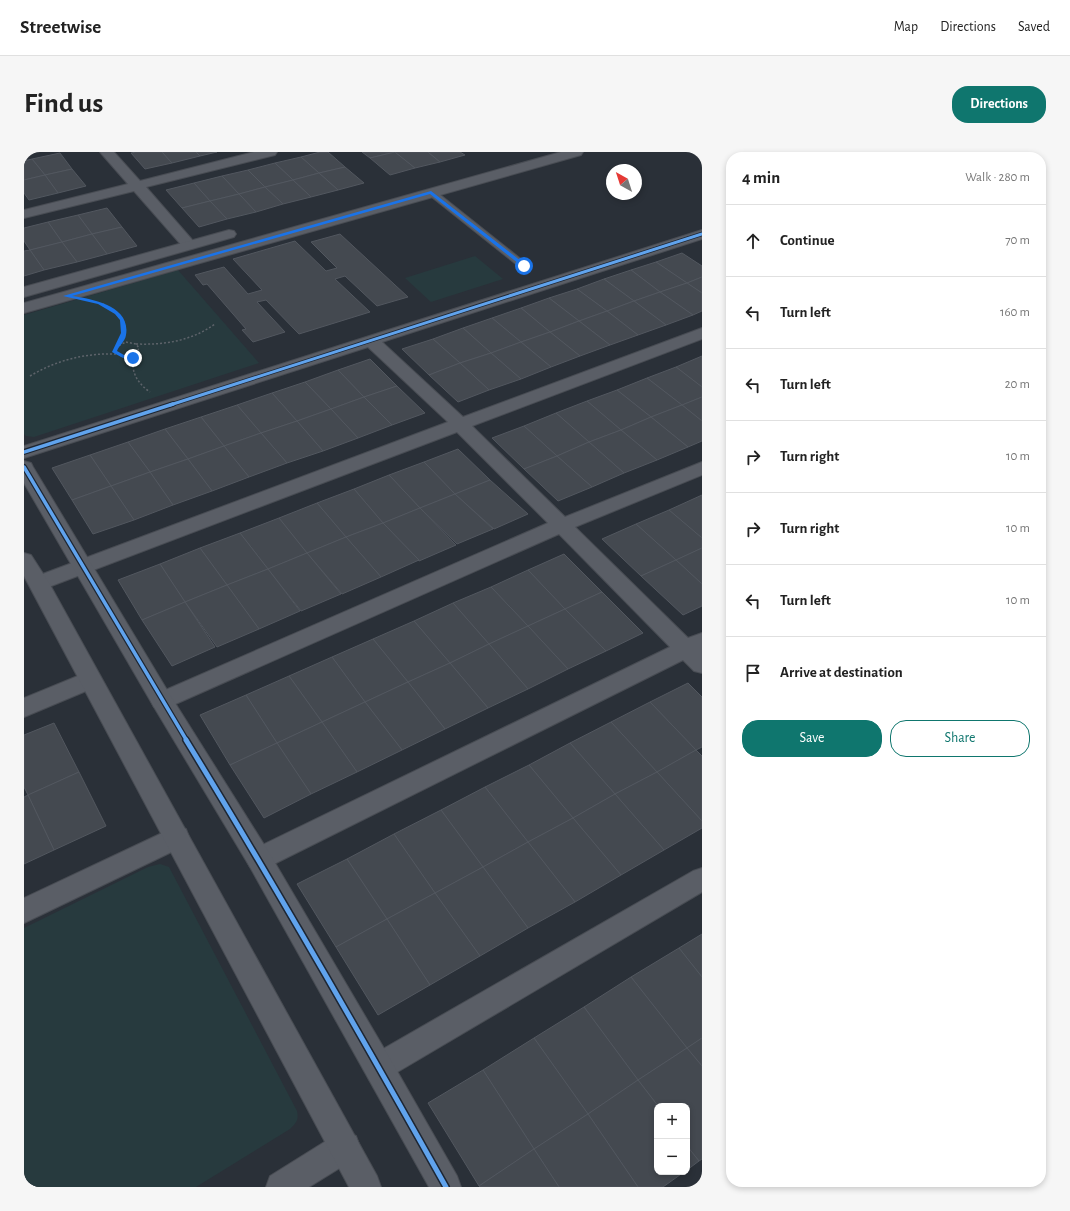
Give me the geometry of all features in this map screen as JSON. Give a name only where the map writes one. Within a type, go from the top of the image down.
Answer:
[{"type":"street","points":[[107,152],[189,245]]},
{"type":"street","points":[[24,214],[270,152]]},
{"type":"street","points":[[463,170],[529,152]]},
{"type":"street","points":[[24,308],[402,200],[430,183],[576,152]]},
{"type":"street","points":[[389,190],[402,200]]},
{"type":"street","points":[[24,292],[243,230]]},
{"type":"street","points":[[24,452],[702,234]]},
{"type":"street","points":[[39,582],[702,333]]},
{"type":"street","points":[[371,341],[460,424],[562,525],[694,645],[702,665]]},
{"type":"street","points":[[24,467],[162,701],[259,859],[326,977],[379,1066],[446,1187]]},
{"type":"street","points":[[162,701],[562,525],[702,468]]},
{"type":"street","points":[[24,560],[39,582],[90,680],[366,1187]]},
{"type":"street","points":[[259,859],[694,645]]},
{"type":"street","points":[[24,708],[90,680]]},
{"type":"street","points":[[24,912],[177,838]]},
{"type":"street","points":[[379,1066],[702,879]]},
{"type":"street","points":[[281,1187],[345,1147]]},
{"type":"lane","points":[[430,183],[524,266]]},
{"type":"path","points":[[66,296],[88,299],[100,303],[117,313],[122,319],[124,327],[122,340],[115,349],[116,354]]},
{"type":"path","points":[[118,345],[126,342],[136,344],[163,344],[184,340],[201,333],[215,324]]},
{"type":"path","points":[[136,344],[139,348],[133,358],[132,366],[136,379],[140,385],[153,393]]},
{"type":"path","points":[[30,376],[47,367],[71,359],[94,354],[116,354],[123,356],[135,354]]},
{"type":"green space","points":[[475,256],[503,279],[431,302],[405,278]]},
{"type":"green space","points":[[178,270],[259,363],[34,437],[26,436],[24,434],[24,315]]},
{"type":"green space","points":[[160,864],[169,867],[297,1111],[298,1117],[290,1129],[196,1187],[24,1187],[24,928],[148,867]]},
{"type":"building","points":[[162,152],[172,163],[145,169],[131,153]]},
{"type":"building","points":[[162,152],[196,152],[200,156],[172,163]]},
{"type":"building","points":[[196,152],[217,152],[200,156]]},
{"type":"building","points":[[320,152],[328,152],[345,167],[319,173],[301,157]]},
{"type":"building","points":[[362,152],[395,152],[370,158]]},
{"type":"building","points":[[395,152],[415,168],[390,175],[370,158]]},
{"type":"building","points":[[395,152],[428,152],[440,162],[415,168]]},
{"type":"building","points":[[428,152],[460,152],[465,155],[440,162]]},
{"type":"building","points":[[60,153],[72,169],[45,175],[32,159]]},
{"type":"building","points":[[301,157],[319,173],[293,180],[275,163]]},
{"type":"building","points":[[32,159],[45,175],[24,180],[24,161]]},
{"type":"building","points":[[275,163],[293,180],[265,187],[248,170]]},
{"type":"building","points":[[345,167],[364,183],[338,190],[319,173]]},
{"type":"building","points":[[72,169],[86,186],[58,193],[45,175]]},
{"type":"building","points":[[248,170],[265,187],[239,194],[222,176]]},
{"type":"building","points":[[319,173],[338,190],[311,197],[293,180]]},
{"type":"building","points":[[45,175],[58,193],[29,200],[24,193],[24,180]]},
{"type":"building","points":[[222,176],[239,194],[210,201],[194,183]]},
{"type":"building","points":[[293,180],[311,197],[283,204],[265,187]]},
{"type":"building","points":[[194,183],[210,201],[182,208],[166,190]]},
{"type":"building","points":[[265,187],[283,204],[256,212],[239,194]]},
{"type":"building","points":[[239,194],[256,212],[227,219],[210,201]]},
{"type":"building","points":[[210,201],[227,219],[199,227],[182,208]]},
{"type":"building","points":[[107,208],[122,227],[92,234],[78,215]]},
{"type":"building","points":[[78,215],[92,234],[62,242],[48,222]]},
{"type":"building","points":[[48,222],[62,242],[30,250],[24,241],[24,228]]},
{"type":"building","points":[[122,227],[137,246],[107,254],[92,234]]},
{"type":"building","points":[[92,234],[107,254],[77,262],[62,242]]},
{"type":"building","points":[[340,234],[408,297],[377,306],[345,276],[335,279],[370,312],[299,334],[266,300],[257,302],[285,332],[253,342],[242,330],[246,329],[207,284],[203,285],[195,275],[224,267],[248,294],[262,290],[233,259],[295,241],[326,271],[337,268],[311,242]]},
{"type":"building","points":[[62,242],[77,262],[44,270],[30,250]]},
{"type":"building","points":[[30,250],[44,270],[24,276],[24,251]]},
{"type":"building","points":[[682,253],[702,266],[702,277],[687,283],[656,262]]},
{"type":"building","points":[[656,262],[687,283],[660,292],[631,270]]},
{"type":"building","points":[[631,270],[660,292],[634,301],[604,279]]},
{"type":"building","points":[[702,277],[702,293],[687,283]]},
{"type":"building","points":[[604,279],[634,301],[607,311],[577,289]]},
{"type":"building","points":[[687,283],[702,293],[702,311],[693,315],[660,292]]},
{"type":"building","points":[[577,289],[607,311],[579,321],[549,298]]},
{"type":"building","points":[[660,292],[693,315],[666,325],[634,301]]},
{"type":"building","points":[[549,298],[579,321],[550,332],[521,308]]},
{"type":"building","points":[[634,301],[666,325],[638,335],[607,311]]},
{"type":"building","points":[[521,308],[550,332],[521,342],[492,318]]},
{"type":"building","points":[[607,311],[638,335],[610,345],[579,321]]},
{"type":"building","points":[[492,318],[521,342],[491,353],[463,328]]},
{"type":"building","points":[[579,321],[610,345],[580,356],[550,332]]},
{"type":"building","points":[[463,328],[491,353],[460,363],[433,339]]},
{"type":"building","points":[[550,332],[580,356],[551,367],[521,342]]},
{"type":"building","points":[[433,339],[460,363],[429,375],[402,349]]},
{"type":"building","points":[[521,342],[551,367],[521,379],[491,353]]},
{"type":"building","points":[[491,353],[521,379],[489,390],[460,363]]},
{"type":"building","points":[[702,356],[702,387],[676,367]]},
{"type":"building","points":[[370,359],[397,386],[364,397],[338,370]]},
{"type":"building","points":[[460,363],[489,390],[458,402],[429,375]]},
{"type":"building","points":[[676,367],[702,387],[702,397],[682,405],[647,378]]},
{"type":"building","points":[[338,370],[364,397],[331,409],[305,382]]},
{"type":"building","points":[[647,378],[682,405],[651,417],[617,390]]},
{"type":"building","points":[[305,382],[331,409],[297,421],[272,393]]},
{"type":"building","points":[[397,386],[425,413],[392,425],[364,397]]},
{"type":"building","points":[[617,390],[651,417],[621,430],[587,401]]},
{"type":"building","points":[[272,393],[297,421],[261,433],[237,405]]},
{"type":"building","points":[[364,397],[392,425],[358,438],[331,409]]},
{"type":"building","points":[[702,397],[702,421],[682,405]]},
{"type":"building","points":[[587,401],[621,430],[589,442],[556,413]]},
{"type":"building","points":[[237,405],[261,433],[224,446],[201,417]]},
{"type":"building","points":[[682,405],[702,421],[702,441],[688,447],[651,417]]},
{"type":"building","points":[[331,409],[358,438],[323,451],[297,421]]},
{"type":"building","points":[[556,413],[589,442],[557,456],[524,426]]},
{"type":"building","points":[[201,417],[224,446],[188,459],[165,429]]},
{"type":"building","points":[[651,417],[688,447],[657,460],[621,430]]},
{"type":"building","points":[[297,421],[323,451],[287,463],[261,433]]},
{"type":"building","points":[[524,426],[557,456],[524,469],[492,438]]},
{"type":"building","points":[[165,429],[188,459],[150,472],[128,442]]},
{"type":"building","points":[[621,430],[657,460],[624,473],[589,442]]},
{"type":"building","points":[[261,433],[287,463],[249,477],[224,446]]},
{"type":"building","points":[[128,442],[150,472],[111,486],[90,455]]},
{"type":"building","points":[[589,442],[624,473],[592,487],[557,456]]},
{"type":"building","points":[[224,446],[249,477],[212,491],[188,459]]},
{"type":"building","points":[[458,449],[490,480],[455,494],[424,462]]},
{"type":"building","points":[[90,455],[111,486],[72,500],[52,468]]},
{"type":"building","points":[[557,456],[592,487],[558,501],[524,469]]},
{"type":"building","points":[[188,459],[212,491],[173,505],[150,472]]},
{"type":"building","points":[[424,462],[455,494],[420,508],[389,475]]},
{"type":"building","points":[[150,472],[173,505],[134,520],[111,486]]},
{"type":"building","points":[[389,475],[420,508],[383,523],[354,489]]},
{"type":"building","points":[[490,480],[528,514],[494,529],[455,494]]},
{"type":"building","points":[[111,486],[134,520],[93,534],[72,500]]},
{"type":"building","points":[[354,489],[383,523],[346,537],[317,503]]},
{"type":"building","points":[[455,494],[493,529],[457,544],[420,508]]},
{"type":"building","points":[[702,495],[702,538],[669,510]]},
{"type":"building","points":[[317,503],[346,537],[307,553],[279,518]]},
{"type":"building","points":[[420,508],[456,545],[419,561],[383,523]]},
{"type":"building","points":[[669,510],[702,538],[702,548],[676,560],[636,524]]},
{"type":"building","points":[[279,518],[307,553],[268,569],[240,533]]},
{"type":"building","points":[[383,523],[419,560],[381,577],[346,537]]},
{"type":"building","points":[[636,524],[676,560],[641,576],[602,539]]},
{"type":"building","points":[[240,533],[268,569],[227,585],[200,548]]},
{"type":"building","points":[[346,537],[381,577],[342,594],[307,553]]},
{"type":"building","points":[[200,548],[227,585],[185,602],[160,564]]},
{"type":"building","points":[[702,548],[702,584],[676,560]]},
{"type":"building","points":[[307,553],[341,594],[301,611],[268,569]]},
{"type":"building","points":[[564,554],[602,592],[565,609],[528,570]]},
{"type":"building","points":[[676,560],[702,584],[702,606],[683,615],[641,576]]},
{"type":"building","points":[[160,564],[185,602],[142,620],[118,580]]},
{"type":"building","points":[[268,569],[300,611],[259,629],[227,585]]},
{"type":"building","points":[[528,570],[565,609],[528,626],[491,587]]},
{"type":"building","points":[[227,585],[259,629],[217,647],[185,602]]},
{"type":"building","points":[[491,587],[528,626],[489,644],[453,603]]},
{"type":"building","points":[[602,592],[643,633],[606,651],[565,609]]},
{"type":"building","points":[[185,602],[215,647],[172,666],[142,620]]},
{"type":"building","points":[[453,603],[489,644],[450,663],[414,621]]},
{"type":"building","points":[[565,609],[606,651],[568,669],[528,626]]},
{"type":"building","points":[[414,621],[450,663],[408,682],[373,639]]},
{"type":"building","points":[[528,626],[568,669],[528,689],[489,644]]},
{"type":"building","points":[[373,639],[408,682],[365,702],[332,657]]},
{"type":"building","points":[[489,644],[528,689],[488,708],[450,663]]},
{"type":"building","points":[[332,657],[365,702],[322,722],[289,676]]},
{"type":"building","points":[[450,663],[488,708],[445,729],[408,682]]},
{"type":"building","points":[[289,676],[322,722],[277,743],[246,695]]},
{"type":"building","points":[[408,682],[445,729],[402,750],[365,702]]},
{"type":"building","points":[[688,683],[702,697],[702,747],[696,750],[650,702]]},
{"type":"building","points":[[246,695],[277,743],[230,765],[200,715]]},
{"type":"building","points":[[365,702],[402,750],[357,772],[322,722]]},
{"type":"building","points":[[650,702],[696,750],[657,772],[611,722]]},
{"type":"building","points":[[322,722],[357,772],[311,794],[277,743]]},
{"type":"building","points":[[611,722],[657,772],[615,794],[570,743]]},
{"type":"building","points":[[54,723],[79,772],[28,795],[24,787],[24,735]]},
{"type":"building","points":[[277,743],[311,794],[264,818],[230,765]]},
{"type":"building","points":[[570,743],[615,794],[573,818],[529,765]]},
{"type":"building","points":[[696,750],[702,756],[702,821],[657,772]]},
{"type":"building","points":[[529,765],[573,818],[528,842],[485,787]]},
{"type":"building","points":[[79,772],[106,826],[54,850],[28,795]]},
{"type":"building","points":[[657,772],[702,821],[702,828],[664,850],[615,794]]},
{"type":"building","points":[[485,787],[528,842],[483,867],[441,810]]},
{"type":"building","points":[[615,794],[664,850],[621,875],[573,818]]},
{"type":"building","points":[[28,795],[54,850],[24,864],[24,797]]},
{"type":"building","points":[[441,810],[483,867],[435,893],[394,834]]},
{"type":"building","points":[[573,818],[621,875],[575,902],[528,842]]},
{"type":"building","points":[[394,834],[435,893],[387,919],[347,859]]},
{"type":"building","points":[[528,842],[575,902],[528,928],[483,867]]},
{"type":"building","points":[[347,859],[387,919],[336,947],[297,884]]},
{"type":"building","points":[[483,867],[528,928],[480,956],[435,893]]},
{"type":"building","points":[[435,893],[480,956],[430,985],[387,919]]},
{"type":"building","points":[[387,919],[430,985],[378,1015],[336,947]]},
{"type":"building","points":[[702,934],[702,977],[679,948]]},
{"type":"building","points":[[679,948],[702,977],[702,1038],[687,1048],[631,977]]},
{"type":"building","points":[[631,977],[687,1048],[638,1080],[584,1007]]},
{"type":"building","points":[[584,1007],[638,1080],[588,1114],[534,1038]]},
{"type":"building","points":[[534,1038],[588,1114],[534,1149],[483,1070]]},
{"type":"building","points":[[702,1038],[702,1066],[687,1048]]},
{"type":"building","points":[[687,1048],[702,1066],[702,1159],[699,1161],[690,1150],[690,1103],[656,1103],[638,1080]]},
{"type":"building","points":[[483,1070],[534,1149],[479,1186],[428,1103]]},
{"type":"building","points":[[638,1080],[656,1103],[654,1103],[654,1175],[680,1175],[663,1187],[638,1187],[588,1114]]},
{"type":"building","points":[[588,1114],[638,1187],[559,1187],[534,1149]]},
{"type":"building","points":[[534,1149],[559,1187],[479,1186]]},
{"type":"building","points":[[690,1150],[699,1161],[690,1168]]},
{"type":"cycle path","points":[[24,452],[702,234]]},
{"type":"cycle path","points":[[24,467],[162,701],[259,859],[379,1067],[446,1187]]},
{"type":"route","points":[[133,358],[135,354],[119,356],[115,352],[115,349],[122,340],[124,333],[122,319],[117,313],[105,305],[88,299],[66,296],[431,192],[524,266]]}]
